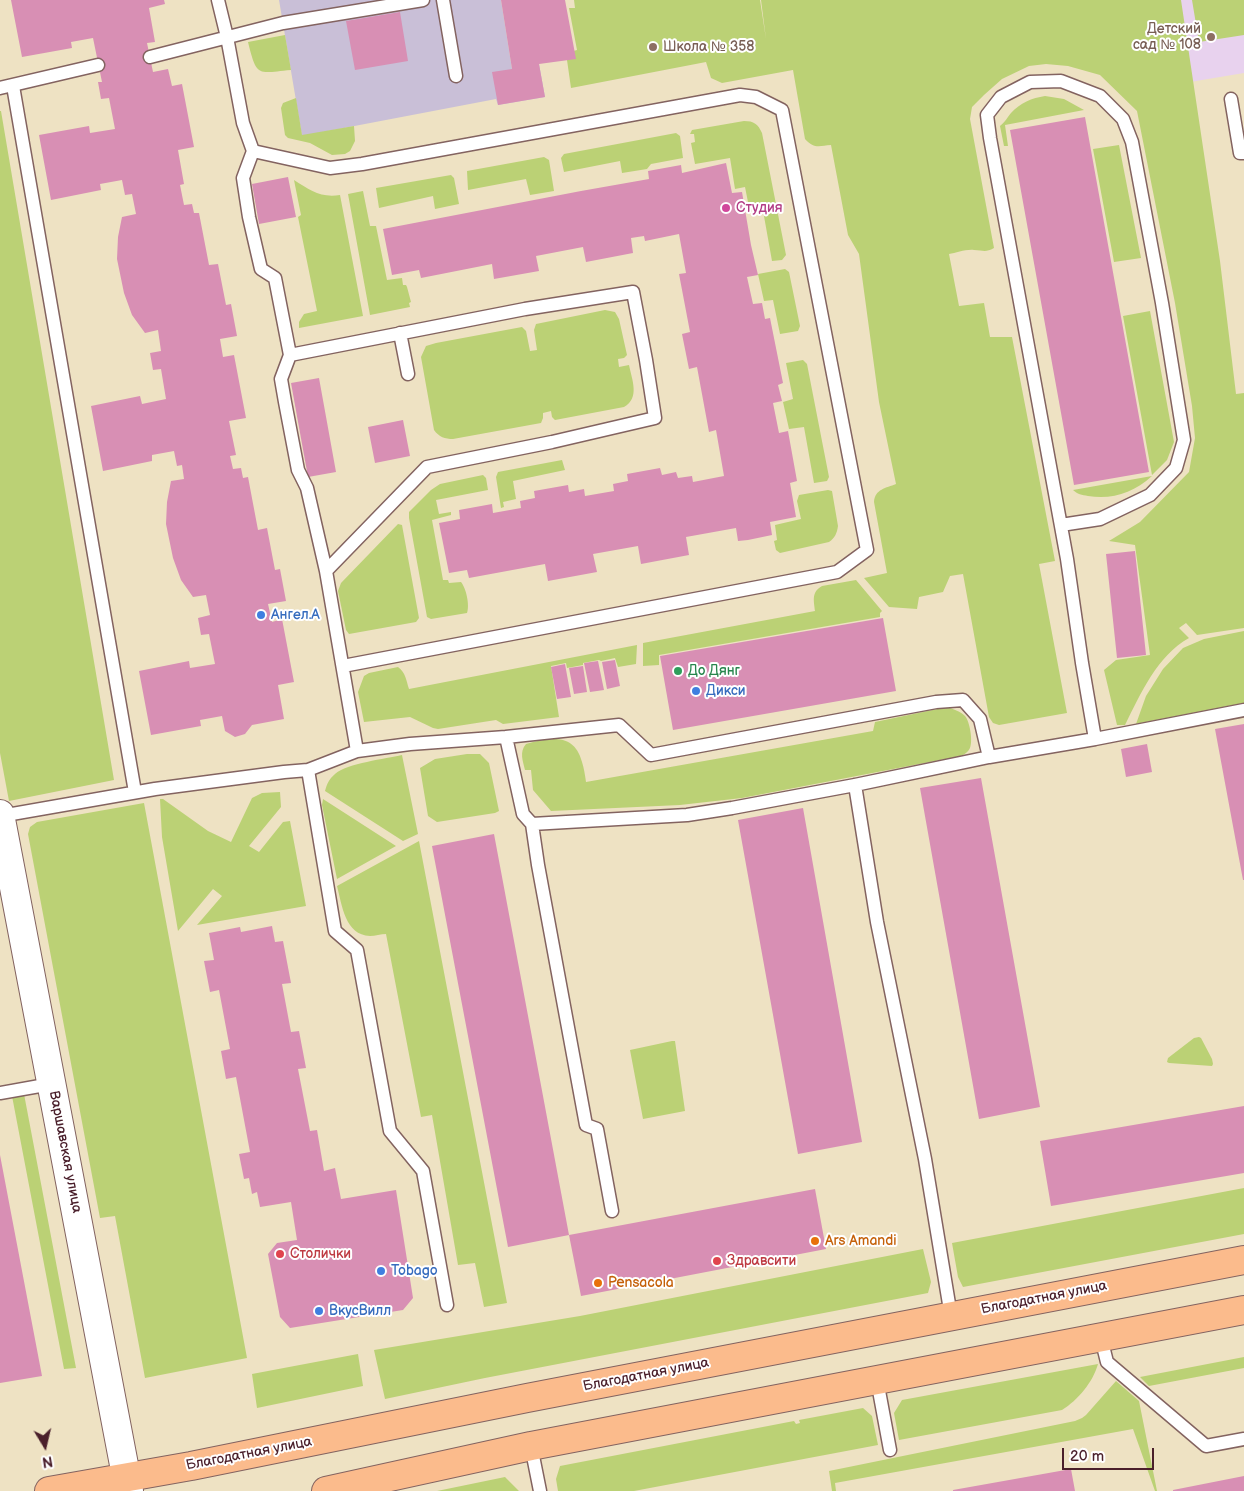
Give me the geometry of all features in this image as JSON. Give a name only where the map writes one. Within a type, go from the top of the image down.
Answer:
[{"type":"main road","name":"Благодатная улица","points":[[49,1491],[128,1484],[191,1466],[527,1398],[1244,1260]]},
{"type":"main road","points":[[326,1491],[531,1446],[1244,1310]]},
{"type":"street","name":"Варшавская улица","points":[[0,815],[128,1484]]},
{"type":"lane","points":[[218,0],[243,122],[253,151],[243,178],[249,217],[261,269],[275,278],[290,355],[281,379],[298,470],[307,488],[326,571],[358,751]]},
{"type":"lane","points":[[150,57],[296,21],[423,0]]},
{"type":"lane","points":[[443,0],[456,76]]},
{"type":"lane","points":[[0,88],[98,66]]},
{"type":"lane","points":[[1061,525],[1100,519],[1150,496],[1176,468],[1184,440],[1162,304],[1132,142],[1123,119],[1100,96],[1061,81],[1030,82],[1001,97],[987,115],[1061,525],[1095,739]]},
{"type":"lane","points":[[13,86],[134,792]]},
{"type":"lane","points":[[253,151],[330,168],[362,164],[740,95],[756,97],[782,110],[867,550],[837,572],[343,666]]},
{"type":"lane","points":[[1231,99],[1240,153],[1244,153]]},
{"type":"lane","points":[[290,355],[525,309],[633,292],[646,360],[655,418],[552,442],[426,467],[326,571]]},
{"type":"lane","points":[[400,333],[408,374]]},
{"type":"lane","points":[[0,815],[134,792],[308,770],[358,751],[410,744],[506,738],[620,725],[652,755],[936,702],[963,700],[980,719],[988,757]]},
{"type":"lane","points":[[532,824],[687,815],[855,785],[988,757],[1095,739],[1244,710]]},
{"type":"lane","points":[[506,738],[523,814],[532,824],[586,1125],[597,1129],[612,1211]]},
{"type":"lane","points":[[308,770],[335,931],[357,950],[390,1131],[423,1171],[447,1305]]},
{"type":"lane","points":[[855,785],[876,922],[925,1159],[950,1316]]},
{"type":"lane","points":[[0,1094],[52,1084]]},
{"type":"lane","points":[[1101,1338],[1107,1362],[1206,1446],[1244,1439]]},
{"type":"lane","points":[[877,1380],[890,1450]]},
{"type":"lane","points":[[531,1446],[540,1491]]},
{"type":"shaded area","points":[[279,0],[501,0],[512,69],[539,64],[545,97],[498,105],[496,99],[302,136]]},
{"type":"shaded area","name":"Детский сад № 108","points":[[1172,0],[1244,0],[1244,73],[1184,83]]},
{"type":"green space","points":[[574,0],[760,0],[766,39],[761,0],[1181,0],[1220,261],[1236,394],[1244,393],[1244,628],[1197,635],[1186,623],[1179,628],[1189,638],[1159,665],[1144,688],[1125,725],[1117,725],[1104,670],[1116,660],[1150,655],[1135,545],[1109,541],[1140,522],[1189,472],[1195,438],[1192,406],[1175,303],[1137,111],[1100,75],[1068,66],[1046,64],[1029,66],[1002,79],[972,107],[970,119],[994,248],[986,251],[968,250],[949,254],[959,306],[984,303],[990,337],[1012,337],[1055,561],[1039,564],[1067,713],[999,725],[993,723],[989,717],[963,574],[950,576],[943,592],[919,597],[917,609],[889,607],[864,578],[887,573],[874,502],[876,494],[896,484],[879,402],[859,254],[848,235],[831,145],[814,146],[805,139],[793,70],[722,83],[711,78],[706,62],[571,88],[566,53],[577,50],[569,8],[575,8]]},
{"type":"green space","points":[[1192,0],[1244,0],[1244,35],[1199,42]]},
{"type":"green space","points":[[285,35],[291,70],[260,71],[254,62],[248,42]]},
{"type":"green space","points":[[1045,96],[1064,99],[1084,110],[1005,125],[1008,146],[1004,146],[1000,126],[1018,106]]},
{"type":"green space","points":[[296,98],[302,135],[354,126],[355,141],[350,151],[345,154],[332,155],[310,143],[288,138],[285,135],[281,108],[283,103]]},
{"type":"green space","points":[[0,111],[114,780],[9,801],[0,753]]},
{"type":"green space","points":[[744,121],[755,124],[762,133],[786,255],[782,260],[772,261],[762,205],[749,207],[745,187],[735,189],[730,158],[695,164],[691,143],[695,142],[694,134],[690,134],[692,130]]},
{"type":"green space","points":[[676,133],[680,136],[683,158],[651,164],[647,169],[622,173],[620,161],[564,172],[561,158],[564,154]]},
{"type":"green space","points":[[1119,145],[1141,258],[1114,262],[1093,149]]},
{"type":"green space","points":[[544,157],[549,160],[554,191],[530,195],[526,179],[468,190],[467,171]]},
{"type":"green space","points":[[451,175],[454,178],[459,204],[435,209],[433,196],[379,208],[376,188]]},
{"type":"green space","points":[[294,180],[310,190],[321,194],[340,195],[363,316],[299,328],[299,322],[304,314],[317,311],[298,217],[301,215]]},
{"type":"green space","points":[[363,191],[370,226],[376,226],[387,280],[402,278],[403,285],[407,287],[411,302],[409,303],[410,307],[370,315],[348,194]]},
{"type":"green space","points":[[785,269],[789,272],[800,326],[798,331],[780,334],[773,300],[764,301],[758,274]]},
{"type":"green space","points":[[605,310],[615,312],[619,319],[627,355],[624,358],[618,359],[619,367],[629,365],[634,388],[632,399],[624,407],[555,420],[552,417],[551,411],[543,413],[541,423],[453,439],[442,437],[434,430],[421,357],[426,346],[522,327],[526,331],[530,351],[537,350],[534,330],[536,324]]},
{"type":"green space","points":[[1150,311],[1174,442],[1167,460],[1152,475],[1123,316]]},
{"type":"green space","points":[[803,360],[807,364],[829,477],[827,481],[814,483],[804,427],[789,429],[783,402],[793,399],[786,363]]},
{"type":"green space","points":[[562,460],[565,470],[513,481],[516,499],[503,502],[504,507],[501,508],[496,477],[498,472]]},
{"type":"green space","points":[[483,475],[486,478],[488,490],[436,500],[439,514],[451,512],[451,515],[432,520],[443,580],[448,580],[449,583],[461,582],[466,592],[468,606],[467,613],[431,619],[427,617],[409,512],[431,490],[440,484]]},
{"type":"green space","points":[[1152,476],[1130,491],[1114,496],[1088,496],[1073,490]]},
{"type":"green space","points":[[832,491],[838,526],[833,539],[829,542],[780,553],[776,550],[774,541],[777,540],[775,525],[801,519],[797,501],[799,495]]},
{"type":"green space","points":[[398,524],[402,525],[419,618],[416,622],[349,634],[346,630],[338,591],[341,583]]},
{"type":"green space","points":[[856,580],[882,611],[880,617],[659,655],[659,665],[643,666],[643,643],[815,611],[814,597],[818,588]]},
{"type":"green space","points":[[1244,631],[1244,703],[1136,724],[1146,696],[1163,669],[1183,648],[1204,639]]},
{"type":"green space","points":[[637,645],[636,664],[618,667],[615,658],[583,663],[583,665],[567,668],[566,663],[551,666],[559,717],[503,724],[496,720],[438,729],[410,717],[364,722],[358,692],[364,676],[369,673],[398,667],[404,674],[409,689]]},
{"type":"green space","points":[[947,707],[963,714],[970,727],[970,748],[961,756],[742,798],[680,805],[551,811],[533,790],[531,770],[525,770],[522,757],[526,744],[552,739],[567,742],[578,752],[586,782],[873,731],[875,722]]},
{"type":"green space","points":[[480,754],[489,763],[499,811],[437,822],[428,816],[420,768],[435,759]]},
{"type":"green space","points":[[402,755],[418,834],[403,841],[325,791],[331,778],[341,770],[357,764]]},
{"type":"green space","points":[[280,792],[281,807],[249,846],[259,852],[283,822],[290,821],[306,906],[197,925],[222,896],[213,889],[178,931],[162,837],[160,799],[163,799],[208,831],[231,842],[252,798],[262,793]]},
{"type":"green space","points":[[323,799],[396,846],[337,879],[322,805]]},
{"type":"green space","points":[[144,803],[247,1358],[145,1378],[115,1216],[100,1218],[28,834],[30,827],[37,822]]},
{"type":"green space","points":[[419,841],[507,1303],[484,1307],[475,1263],[458,1265],[432,1115],[421,1117],[386,934],[370,936],[355,930],[346,918],[337,886]]},
{"type":"green space","points":[[1199,1037],[1212,1059],[1212,1066],[1167,1062],[1168,1058],[1194,1038]]},
{"type":"green space","points":[[675,1041],[685,1111],[643,1119],[630,1050]]},
{"type":"green space","points":[[24,1094],[76,1368],[64,1369],[12,1096]]},
{"type":"green space","points":[[1244,1188],[1244,1234],[963,1287],[958,1277],[952,1243]]},
{"type":"green space","points":[[923,1249],[931,1282],[928,1293],[385,1399],[374,1350],[580,1316]]},
{"type":"green space","points":[[358,1354],[363,1386],[257,1408],[252,1374]]},
{"type":"green space","points":[[1244,1357],[1244,1368],[1149,1386],[1140,1377]]},
{"type":"green space","points":[[1098,1364],[1093,1377],[1084,1390],[1062,1410],[899,1440],[894,1413],[902,1400]]},
{"type":"green space","points":[[1116,1381],[1139,1401],[1157,1491],[1155,1491],[1133,1429],[835,1483],[836,1491],[832,1491],[829,1471],[1075,1421],[1086,1415]]},
{"type":"green space","points":[[863,1408],[872,1416],[878,1445],[634,1491],[558,1491],[556,1479],[560,1466],[794,1421],[796,1424],[800,1423],[799,1420]]},
{"type":"green space","points":[[505,1477],[519,1491],[437,1491]]},
{"type":"building","points":[[11,0],[164,0],[165,4],[149,8],[155,42],[147,43],[153,72],[168,69],[172,86],[182,84],[194,147],[178,150],[184,184],[180,185],[184,205],[192,204],[194,213],[199,213],[209,265],[218,264],[226,305],[231,304],[237,336],[220,339],[223,357],[234,355],[246,418],[229,421],[236,455],[230,456],[233,469],[241,468],[243,478],[248,477],[258,530],[267,528],[275,570],[280,569],[286,601],[268,604],[272,622],[282,619],[294,682],[278,685],[284,719],[252,725],[245,734],[235,737],[225,731],[222,716],[200,720],[201,726],[151,735],[139,671],[189,661],[190,668],[215,664],[209,634],[201,635],[198,618],[210,615],[206,595],[193,597],[181,580],[173,558],[166,524],[167,502],[171,481],[184,479],[182,465],[177,466],[174,451],[152,455],[152,461],[103,471],[91,406],[140,396],[142,404],[166,399],[161,369],[153,370],[150,353],[161,351],[158,330],[145,333],[132,315],[124,293],[117,259],[118,237],[122,217],[136,214],[132,194],[125,195],[122,180],[100,184],[101,190],[51,200],[39,135],[89,126],[90,133],[115,129],[109,98],[101,99],[98,82],[102,82],[93,38],[71,42],[72,48],[22,57]]},
{"type":"building","points":[[501,0],[565,0],[576,59],[539,64],[545,97],[498,105],[492,72],[512,69]]},
{"type":"building","points":[[400,12],[408,61],[355,70],[346,21]]},
{"type":"building","points":[[1085,117],[1149,472],[1074,485],[1010,130]]},
{"type":"building","points":[[726,163],[732,193],[742,192],[758,275],[747,277],[753,304],[762,303],[765,319],[770,318],[783,383],[778,385],[782,401],[773,403],[779,433],[788,431],[797,481],[790,483],[796,517],[770,522],[772,535],[748,540],[738,541],[736,528],[686,537],[689,555],[641,564],[638,546],[593,554],[597,572],[548,581],[545,564],[469,578],[467,570],[449,573],[439,523],[460,519],[459,510],[492,504],[493,513],[521,508],[520,501],[535,498],[534,491],[568,485],[569,492],[584,489],[585,496],[614,491],[613,484],[628,481],[627,474],[660,468],[662,475],[676,472],[678,478],[692,476],[693,482],[724,476],[716,430],[709,432],[697,367],[689,369],[682,334],[690,332],[679,274],[686,273],[679,234],[645,241],[644,236],[631,238],[633,253],[586,262],[583,247],[536,256],[539,271],[494,279],[492,264],[421,278],[419,270],[392,275],[383,229],[649,179],[648,171],[681,165],[682,173]]},
{"type":"building","points":[[288,177],[296,217],[259,224],[252,184]]},
{"type":"building","points":[[319,378],[336,472],[308,477],[291,383]]},
{"type":"building","points":[[403,420],[410,456],[375,463],[368,427]]},
{"type":"building","points":[[1135,551],[1146,655],[1117,658],[1106,554]]},
{"type":"building","points":[[883,618],[896,691],[673,730],[660,656]]},
{"type":"building","points":[[615,660],[620,686],[607,689],[602,662]]},
{"type":"building","points":[[598,661],[604,690],[590,692],[584,663]]},
{"type":"building","points":[[565,664],[571,697],[557,699],[551,667]]},
{"type":"building","points":[[583,666],[587,692],[574,694],[569,668]]},
{"type":"building","points":[[1244,724],[1244,880],[1243,880],[1215,729]]},
{"type":"building","points":[[1147,744],[1152,772],[1126,777],[1121,749]]},
{"type":"building","points":[[981,778],[1040,1107],[979,1119],[920,788]]},
{"type":"building","points":[[803,808],[862,1142],[798,1154],[738,820]]},
{"type":"building","points":[[494,834],[569,1235],[508,1247],[432,846]]},
{"type":"building","points":[[272,926],[275,942],[283,941],[291,983],[282,984],[291,1032],[299,1031],[306,1068],[298,1069],[310,1131],[317,1130],[324,1171],[335,1168],[341,1199],[396,1190],[413,1298],[403,1310],[290,1328],[280,1317],[268,1254],[277,1243],[297,1240],[291,1202],[260,1207],[257,1192],[252,1194],[249,1178],[244,1179],[239,1154],[250,1152],[236,1077],[226,1079],[221,1051],[230,1049],[219,990],[210,992],[204,961],[214,960],[209,933],[240,927],[241,932]]},
{"type":"building","points":[[1244,1106],[1244,1173],[1051,1206],[1040,1141]]},
{"type":"building","points":[[0,1155],[42,1376],[0,1383]]},
{"type":"building","points":[[815,1189],[826,1249],[581,1296],[569,1235]]},
{"type":"building","points":[[1071,1469],[1075,1491],[953,1491],[953,1490]]},
{"type":"building","points":[[1244,1476],[1244,1491],[1173,1491],[1173,1490]]},
{"type":"place","name":"Детский сад № 108","points":[[1211,37]]},
{"type":"place","name":"Школа № 358","points":[[653,47]]},
{"type":"place","name":"Студия","points":[[726,208]]},
{"type":"place","name":"Ангел.А","points":[[261,615]]},
{"type":"place","name":"До Дянг","points":[[678,671]]},
{"type":"place","name":"Дикси","points":[[696,691]]},
{"type":"place","name":"Ars Amandi","points":[[815,1241]]},
{"type":"place","name":"Столички","points":[[280,1254]]},
{"type":"place","name":"Здравсити","points":[[717,1261]]},
{"type":"place","name":"Tobago","points":[[381,1271]]},
{"type":"place","name":"Pensacola","points":[[598,1283]]},
{"type":"place","name":"ВкусВилл","points":[[319,1311]]}]
